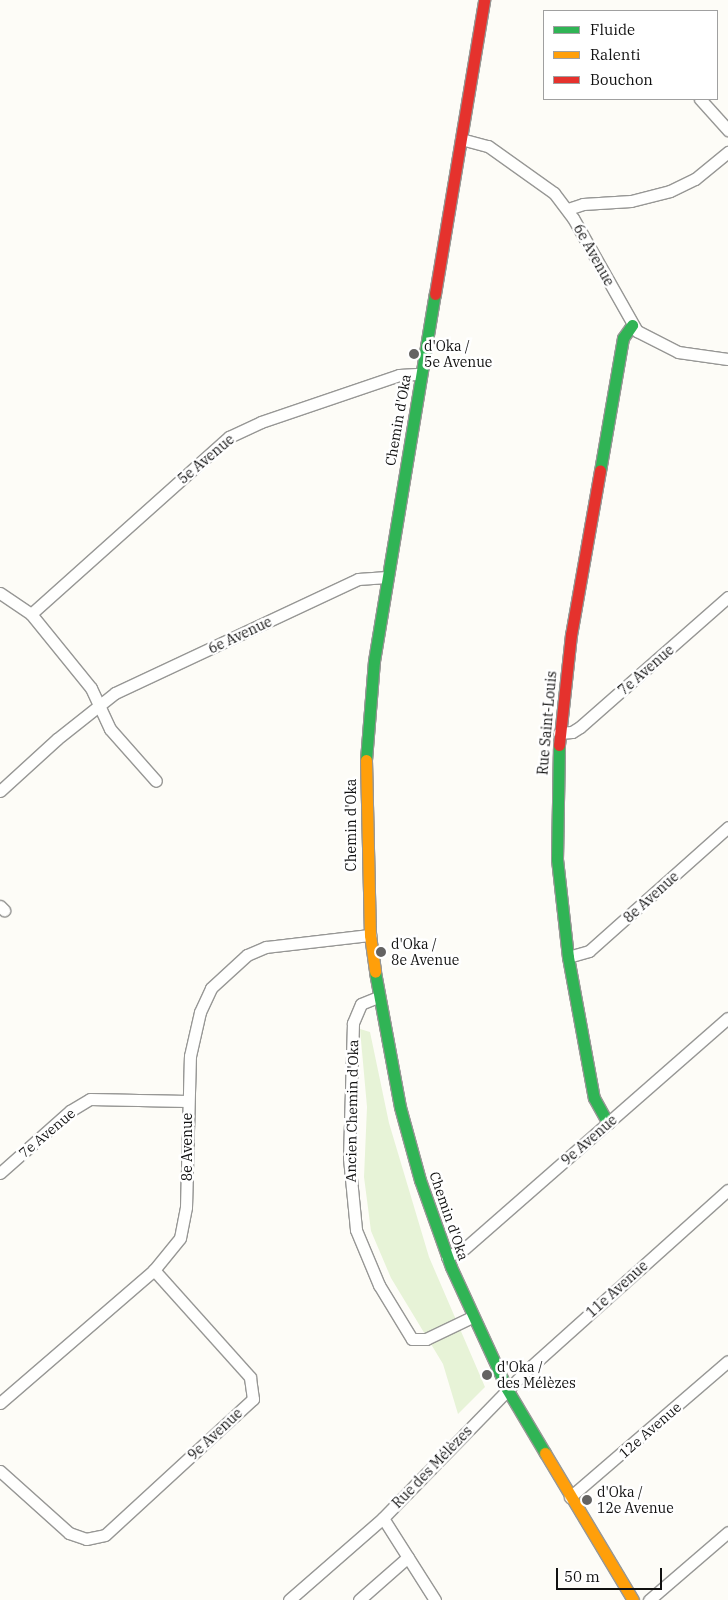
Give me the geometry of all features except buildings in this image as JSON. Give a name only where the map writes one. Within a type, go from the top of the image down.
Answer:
[{"type":"main road","name":"Chemin d'Oka","points":[[484,0],[387,577],[367,730],[365,804],[370,935],[378,997],[407,1134],[447,1257],[472,1317],[507,1389],[570,1497],[634,1600]]},
{"type":"main road","name":"Rue Saint-Louis","points":[[608,1124],[594,1098],[568,957],[557,858],[559,733],[571,636],[624,338],[632,325]]},
{"type":"street","points":[[701,100],[728,130]]},
{"type":"street","name":"6e Avenue","points":[[461,139],[482,144],[500,154],[544,183],[568,209],[632,325],[648,338],[678,352],[728,359]]},
{"type":"street","points":[[568,209],[583,204],[631,200],[670,191],[696,179],[728,152]]},
{"type":"street","name":"5e Avenue","points":[[31,614],[229,437],[261,422],[398,375],[421,374]]},
{"type":"street","name":"6e Avenue","points":[[0,791],[98,706],[116,693],[358,579],[387,577]]},
{"type":"street","points":[[0,593],[31,614],[91,688],[110,729],[156,781]]},
{"type":"street","name":"7e Avenue","points":[[559,733],[572,732],[580,727],[728,597]]},
{"type":"street","name":"8e Avenue","points":[[568,957],[589,951],[728,827]]},
{"type":"street","name":"8e Avenue","points":[[0,1403],[154,1270],[180,1238],[186,1207],[187,1101],[190,1056],[200,1012],[211,988],[247,954],[280,943],[370,935]]},
{"type":"street","name":"Ancien Chemin d'Oka","points":[[378,997],[361,1004],[353,1023],[349,1123],[351,1196],[356,1230],[379,1285],[412,1339],[426,1339],[472,1317]]},
{"type":"street","name":"9e Avenue","points":[[447,1257],[465,1248],[728,1018]]},
{"type":"street","name":"7e Avenue","points":[[0,1173],[70,1111],[90,1099],[187,1101]]},
{"type":"street","name":"11e Avenue","points":[[507,1389],[728,1190]]},
{"type":"street","name":"9e Avenue","points":[[0,1471],[69,1533],[86,1540],[106,1536],[253,1399],[250,1377],[154,1270]]},
{"type":"street","name":"12e Avenue","points":[[570,1497],[728,1361]]},
{"type":"street","name":"Rue des Mélèzes","points":[[435,1600],[383,1518],[507,1389]]},
{"type":"street","points":[[289,1600],[383,1518]]},
{"type":"street","points":[[649,1600],[728,1532]]},
{"type":"street","points":[[359,1600],[408,1557]]},
{"type":"green space","points":[[360,1029],[370,1032],[389,1123],[429,1257],[485,1387],[458,1414],[443,1364],[391,1278],[371,1231],[364,1177],[367,1107]]},
{"type":"traffic: fast","points":[[366,760],[374,661],[435,294]]},
{"type":"traffic: fast","points":[[600,471],[623,338],[632,325]]},
{"type":"traffic: fast","points":[[559,745],[557,859],[568,957],[594,1098],[608,1123]]},
{"type":"traffic: fast","points":[[375,972],[400,1107],[420,1180],[451,1267],[507,1389],[545,1453]]},
{"type":"traffic: slow","points":[[366,760],[370,935],[375,972]]},
{"type":"traffic: slow","points":[[545,1453],[633,1600]]},
{"type":"traffic: jam","points":[[435,294],[484,0]]},
{"type":"traffic: jam","points":[[559,745],[571,635],[600,471]]},
{"type":"place","name":"d'Oka / 5e Avenue","points":[[414,354]]},
{"type":"place","name":"d'Oka / 8e Avenue","points":[[381,952]]},
{"type":"place","name":"d'Oka / des Mélèzes","points":[[487,1375]]},
{"type":"place","name":"d'Oka / 12e Avenue","points":[[587,1500]]}]
